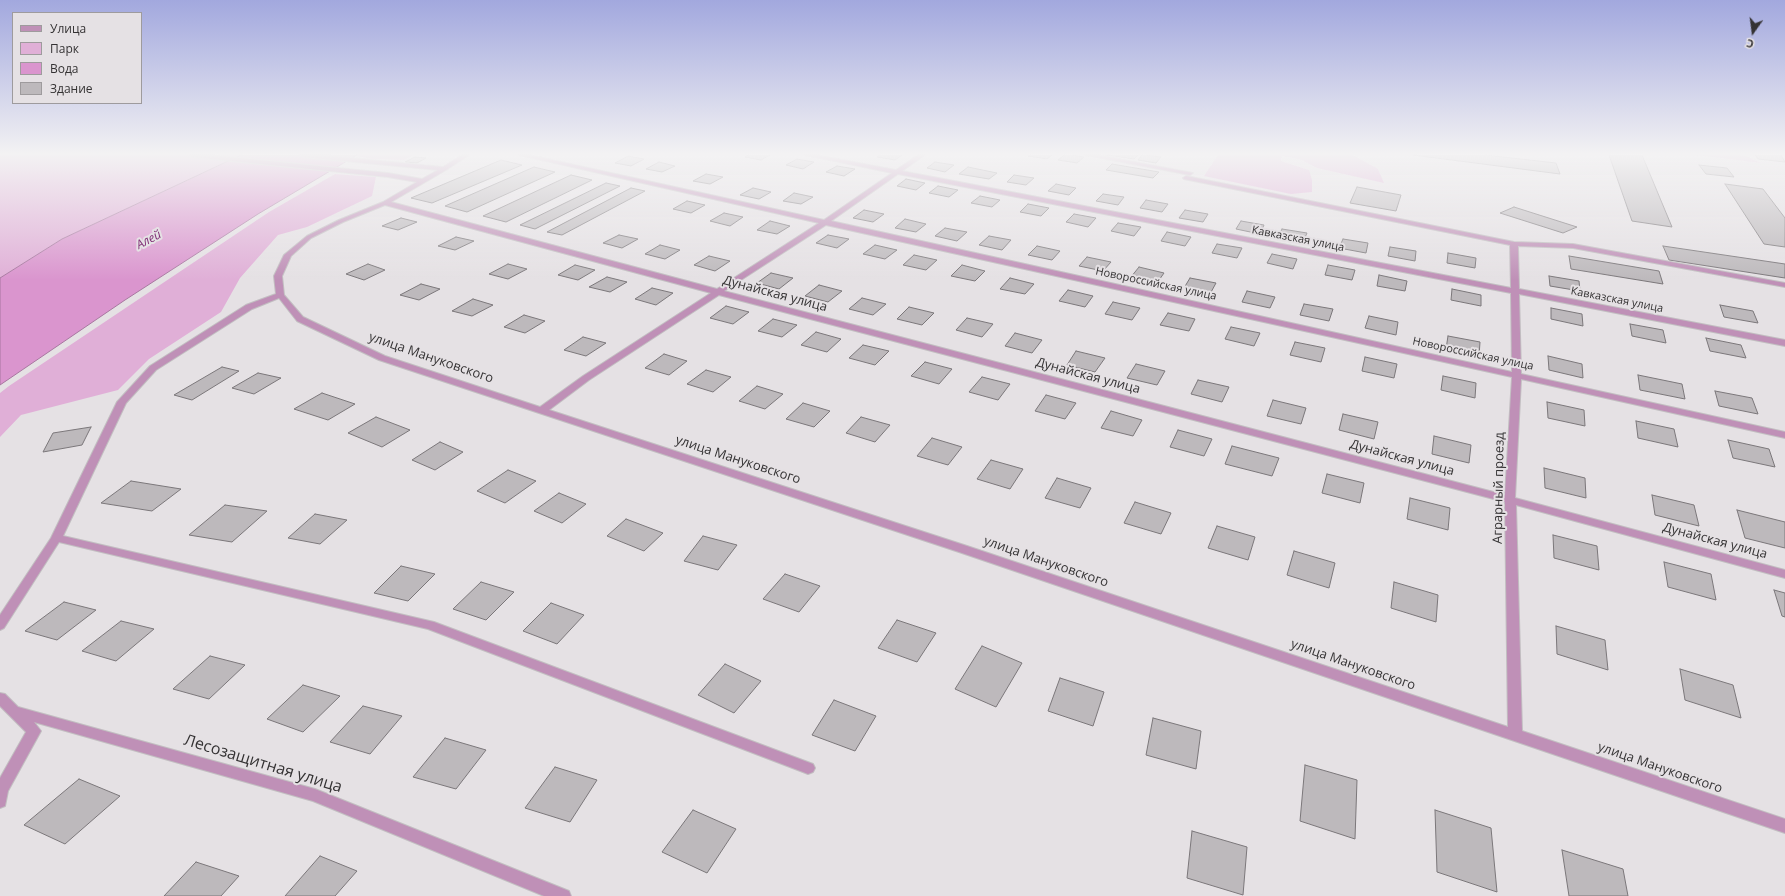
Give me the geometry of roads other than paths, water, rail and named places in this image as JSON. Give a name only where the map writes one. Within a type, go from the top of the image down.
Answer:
[{"type":"street","points":[[0,625],[56,538],[122,402],[153,368],[248,307],[280,295],[278,276],[288,254],[309,237],[396,197]]},
{"type":"street","name":"Новороссийская улица","points":[[708,197],[1785,435]]},
{"type":"street","points":[[542,410],[586,378],[824,223],[861,197]]},
{"type":"street","name":"Кавказская улица","points":[[1024,197],[1785,343]]},
{"type":"street","points":[[1288,197],[1514,244],[1573,246],[1785,285]]},
{"type":"street","name":"Дунайская улица","points":[[385,203],[1785,574]]},
{"type":"street","name":"Аграрный проезд","points":[[1514,244],[1517,375],[1510,500],[1515,734]]},
{"type":"street","name":"улица Мануковского","points":[[280,295],[300,319],[382,358],[971,551],[1785,826]]},
{"type":"street","points":[[56,538],[430,625],[808,768]]},
{"type":"street","points":[[0,698],[34,731],[1,790],[0,801]]},
{"type":"street","name":"Лесозащитная улица","points":[[13,711],[315,795],[563,896]]},
{"type":"water","name":"Алей","points":[[152,197],[287,197],[125,300],[0,385],[0,278],[62,239]]}]
